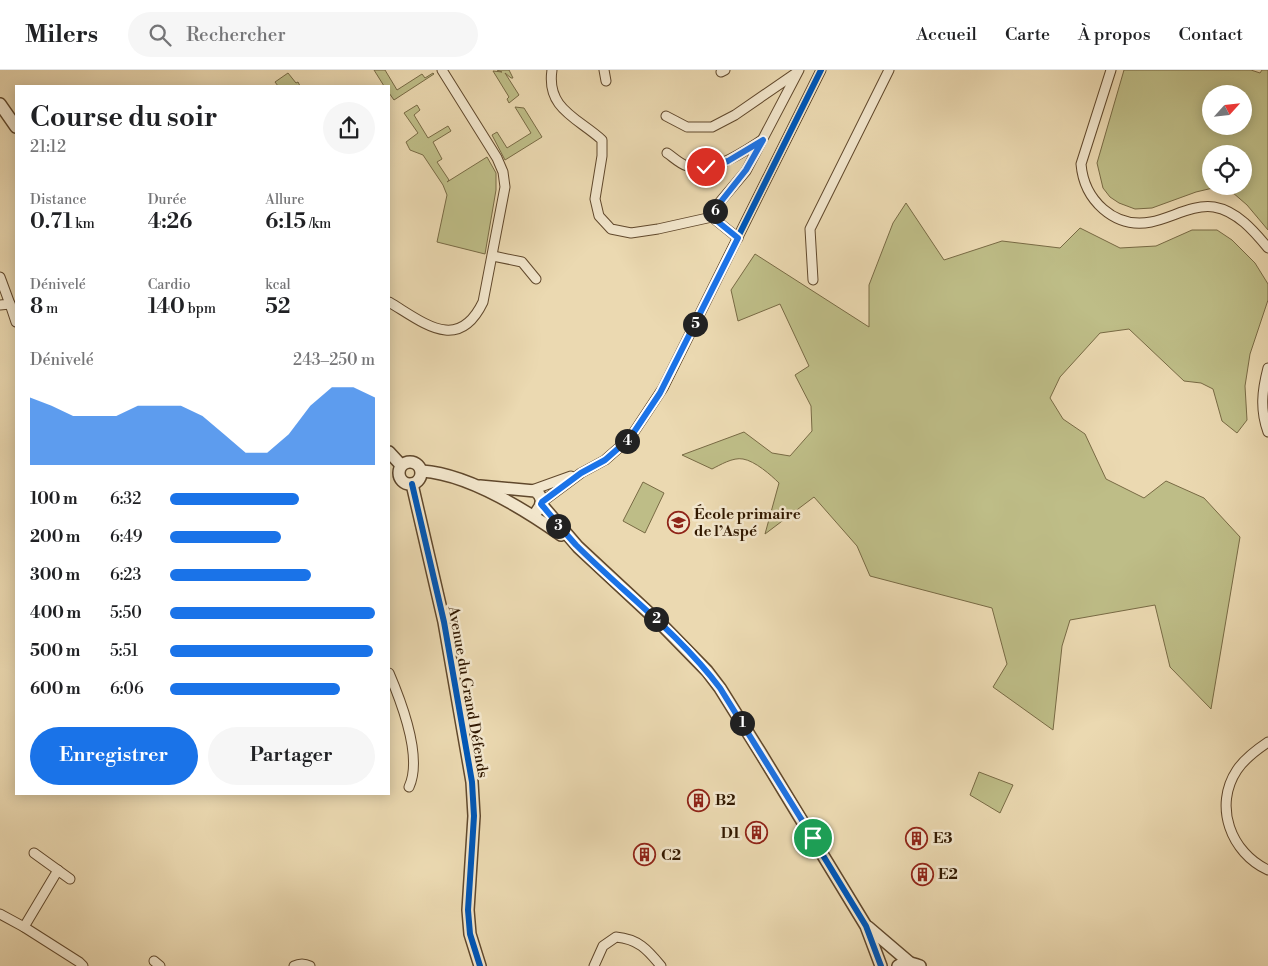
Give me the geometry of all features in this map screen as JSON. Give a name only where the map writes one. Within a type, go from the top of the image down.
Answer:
[{"type":"street","points":[[390,303],[426,324],[448,331],[461,329],[469,323],[478,314],[483,302],[505,187],[498,158],[442,70]]},
{"type":"street","points":[[552,70],[550,83],[557,100],[567,115],[587,126],[602,140],[602,156],[595,199],[599,216],[611,229],[630,233],[712,217],[719,204],[746,170],[799,71]]},
{"type":"street","points":[[604,70],[606,81]]},
{"type":"street","points":[[581,473],[524,491],[520,497],[519,504],[525,510],[537,511],[542,503],[581,473],[611,454],[630,438],[644,420],[660,393],[821,70]]},
{"type":"street","points":[[813,280],[810,229],[889,70]]},
{"type":"street","points":[[1111,70],[1081,164],[1082,177],[1092,199],[1101,208],[1113,215],[1126,221],[1138,223],[1151,222],[1201,207],[1220,209],[1246,224],[1268,248]]},
{"type":"street","points":[[666,116],[687,127],[712,127],[735,115],[799,71]]},
{"type":"street","points":[[0,104],[15,126]]},
{"type":"street","points":[[667,153],[686,166],[706,167],[728,161],[763,140]]},
{"type":"street","points":[[712,217],[738,238]]},
{"type":"street","points":[[493,256],[522,262],[536,279]]},
{"type":"street","points":[[0,277],[15,319]]},
{"type":"street","points":[[0,305],[10,304]]},
{"type":"street","points":[[1268,368],[1262,407],[1268,432]]},
{"type":"street","points":[[390,453],[401,465]]},
{"type":"street","points":[[413,461],[417,463],[422,471],[421,478],[412,484],[404,482],[399,476],[399,468],[405,462],[413,461]]},
{"type":"street","points":[[422,471],[444,474],[473,485],[525,510],[578,546]]},
{"type":"street","name":"Avenue du Grand Défends","points":[[412,484],[444,622],[472,782],[474,816],[468,910],[470,934],[480,966]]},
{"type":"street","points":[[473,485],[530,490],[540,496],[542,503],[578,546],[663,626],[707,671],[720,688],[760,752],[866,926],[882,966]]},
{"type":"street","points":[[390,675],[402,703],[411,739],[413,778],[409,787]]},
{"type":"street","points":[[1268,742],[1252,753],[1236,771],[1227,794],[1226,807],[1227,821],[1235,841],[1249,858],[1268,870]]},
{"type":"street","points":[[34,853],[70,879]]},
{"type":"street","points":[[24,927],[58,870]]},
{"type":"street","points":[[0,914],[24,927],[83,966]]},
{"type":"street","points":[[866,926],[909,965]]},
{"type":"street","points":[[594,966],[603,946],[616,937],[630,938],[649,952],[661,966]]},
{"type":"street","points":[[294,966],[298,964],[310,966]]},
{"type":"shaded area","points":[[374,70],[385,70],[397,90],[422,74],[425,78],[434,74],[394,100],[390,94],[390,85],[383,85]]},
{"type":"shaded area","points":[[497,70],[509,70],[513,78],[505,73],[519,95],[509,103],[507,99],[509,97],[493,71],[502,72]]},
{"type":"shaded area","points":[[1124,70],[1251,70],[1260,73],[1262,70],[1268,70],[1268,230],[1247,205],[1235,195],[1252,195],[1252,145],[1202,145],[1202,191],[1152,208],[1135,209],[1119,203],[1110,197],[1103,188],[1097,163]]},
{"type":"shaded area","points":[[288,73],[300,85],[277,85],[275,82]]},
{"type":"shaded area","points":[[417,105],[420,110],[414,115],[428,138],[448,126],[451,131],[433,142],[442,159],[437,162],[449,180],[447,182],[487,157],[496,173],[496,190],[485,254],[437,242],[447,195],[443,185],[423,155],[410,150],[406,142],[418,133],[404,113]]},
{"type":"shaded area","points":[[515,107],[524,108],[542,137],[505,160],[492,135],[497,132],[507,148],[531,133]]},
{"type":"shaded area","points":[[906,203],[944,260],[1002,241],[1060,248],[1080,228],[1120,248],[1156,246],[1192,230],[1217,230],[1232,240],[1255,263],[1268,284],[1268,300],[1250,354],[1245,386],[1247,420],[1237,433],[1222,421],[1213,389],[1201,383],[1184,381],[1129,329],[1100,333],[1060,377],[1050,398],[1063,419],[1085,434],[1106,479],[1144,498],[1166,481],[1204,498],[1240,537],[1211,709],[1170,667],[1155,605],[1070,620],[1062,646],[1053,730],[993,687],[1007,664],[992,608],[870,576],[857,546],[814,497],[765,534],[779,483],[776,480],[758,465],[748,460],[731,460],[712,469],[682,455],[744,432],[772,453],[790,456],[812,431],[811,406],[795,375],[809,366],[780,304],[738,321],[731,290],[755,254],[869,327],[869,285],[893,223]]},
{"type":"shaded area","points":[[643,482],[664,493],[645,533],[623,521]]},
{"type":"shaded area","points":[[979,772],[1013,785],[1000,813],[970,795]]},
{"type":"cycle path","points":[[541,504],[581,473],[605,460],[630,438],[663,388],[821,70]]},
{"type":"cycle path","points":[[412,484],[444,622],[472,782],[474,816],[468,910],[470,934],[480,966]]},
{"type":"cycle path","points":[[578,547],[663,626],[707,671],[720,688],[866,926],[881,966]]},
{"type":"place","name":"École primaire de l’Aspé","points":[[678,523]]},
{"type":"place","name":"B2","points":[[699,800]]},
{"type":"place","name":"D1","points":[[756,833]]},
{"type":"place","name":"E3","points":[[917,838]]},
{"type":"place","name":"C2","points":[[645,855]]},
{"type":"place","name":"E2","points":[[922,874]]},
{"type":"route","points":[[706,167],[728,161],[763,140],[746,170],[719,204],[712,217],[738,238],[660,393],[644,420],[630,438],[605,460],[581,473],[541,504],[562,530],[663,626],[707,671],[720,688],[813,838]]}]
